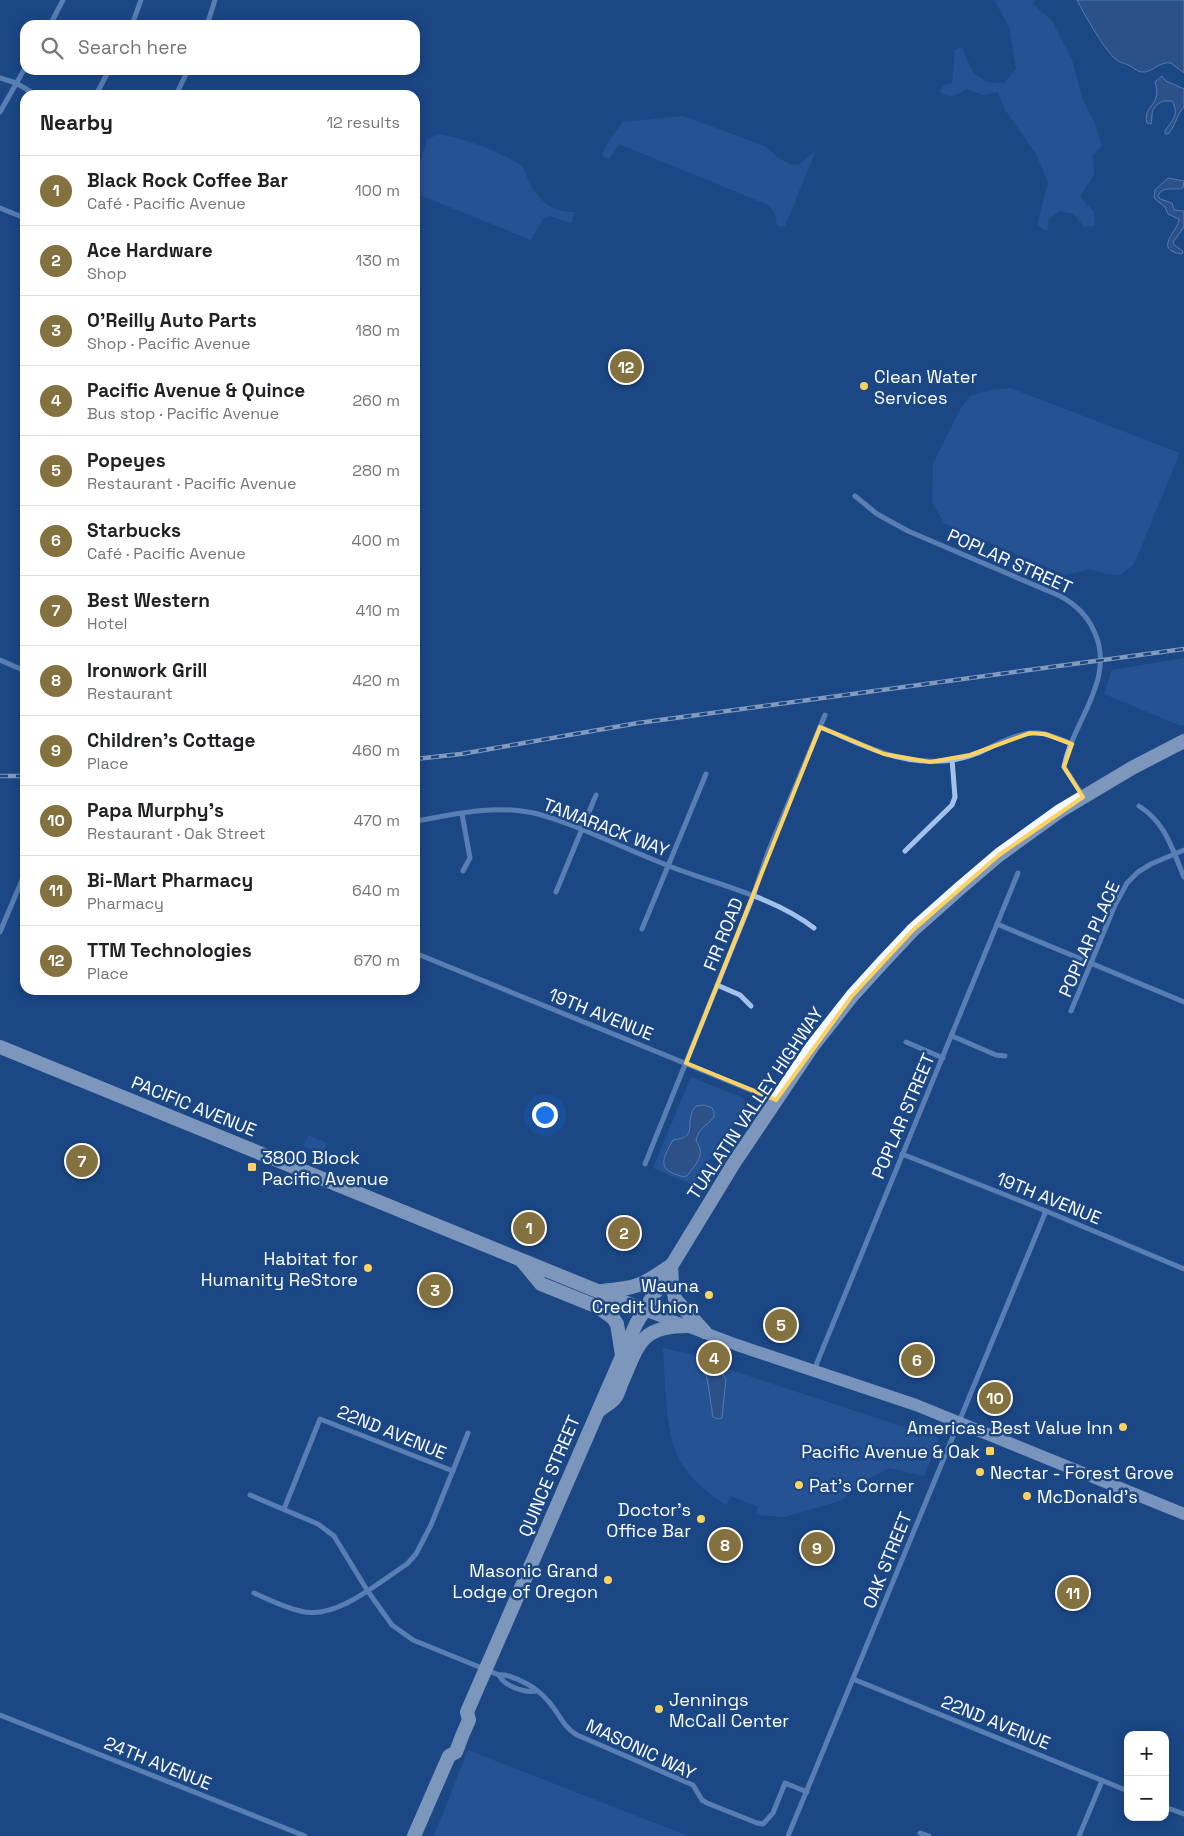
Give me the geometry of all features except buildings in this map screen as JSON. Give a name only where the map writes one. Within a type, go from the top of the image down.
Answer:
[{"type":"highway","name":"TUALATIN VALLEY HIGHWAY","points":[[644,1310],[734,1164],[812,1047],[848,1002],[914,930],[1000,855],[1083,796],[1132,768],[1184,742]]},
{"type":"highway","name":"PACIFIC AVENUE","points":[[0,1047],[644,1310]]},
{"type":"highway","points":[[520,1259],[541,1284],[598,1307],[613,1318],[617,1324],[622,1355]]},
{"type":"highway","points":[[601,1292],[634,1288],[647,1282],[672,1265]]},
{"type":"highway","points":[[672,1265],[672,1283],[675,1298],[704,1332]]},
{"type":"highway","name":"QUINCE STREET","points":[[414,1836],[449,1756],[447,1748],[461,1716],[467,1712],[492,1672],[597,1412],[644,1310]]},
{"type":"highway","points":[[597,1412],[615,1398],[638,1345],[648,1334],[672,1326],[688,1326]]},
{"type":"main road","name":"PACIFIC AVENUE","points":[[644,1310],[737,1345],[890,1396],[1184,1514]]},
{"type":"street","points":[[53,20],[63,0]]},
{"type":"street","points":[[134,20],[141,0]]},
{"type":"street","points":[[209,20],[216,0]]},
{"type":"street","points":[[0,112],[21,75]]},
{"type":"street","points":[[99,90],[106,75]]},
{"type":"street","points":[[178,90],[186,75]]},
{"type":"street","points":[[0,78],[16,83],[28,90]]},
{"type":"street","points":[[0,208],[20,216]]},
{"type":"street","name":"POPLAR STREET","points":[[855,496],[877,514],[908,531],[1060,596],[1072,603],[1087,618],[1098,639],[1101,653],[1101,668],[1097,684],[1064,767],[1083,796]]},
{"type":"street","points":[[0,660],[20,669]]},
{"type":"street","name":"FIR ROAD","points":[[645,1164],[753,896],[768,852],[825,715]]},
{"type":"street","points":[[820,727],[884,754],[930,762],[970,755],[1030,733],[1045,734],[1072,744]]},
{"type":"street","points":[[905,851],[952,806],[955,797],[952,759]]},
{"type":"street","points":[[642,929],[706,774]]},
{"type":"street","points":[[556,892],[596,795]]},
{"type":"street","points":[[1138,806],[1148,812],[1164,830],[1184,877]]},
{"type":"street","name":"TAMARACK WAY","points":[[420,820],[499,809],[528,812],[582,830],[668,865],[753,896],[801,918],[814,928]]},
{"type":"street","points":[[462,814],[470,858],[462,871]]},
{"type":"street","name":"POPLAR PLACE","points":[[1071,1011],[1115,905],[1127,883],[1138,872],[1151,864],[1184,850]]},
{"type":"street","name":"POPLAR STREET","points":[[814,1370],[1018,873]]},
{"type":"street","points":[[0,932],[20,886]]},
{"type":"street","points":[[997,924],[1184,1002]]},
{"type":"street","name":"19TH AVENUE","points":[[420,954],[776,1100]]},
{"type":"street","points":[[717,985],[740,995],[751,1006]]},
{"type":"street","points":[[952,1036],[996,1055],[1005,1056]]},
{"type":"street","points":[[906,1042],[943,1058]]},
{"type":"street","name":"19TH AVENUE","points":[[902,1154],[1046,1211],[1184,1270]]},
{"type":"street","name":"OAK STREET","points":[[788,1836],[1046,1211]]},
{"type":"street","name":"22ND AVENUE","points":[[284,1509],[320,1419],[453,1471]]},
{"type":"street","points":[[254,1593],[289,1608],[306,1612],[324,1612],[340,1607],[407,1564],[416,1554],[431,1525],[468,1433]]},
{"type":"street","name":"MASONIC WAY","points":[[250,1495],[318,1524],[334,1536],[367,1590],[392,1625],[412,1640],[492,1672],[505,1674],[531,1685],[549,1701],[571,1732],[693,1785],[702,1800],[757,1824],[763,1824],[773,1813],[785,1783],[806,1792]]},
{"type":"street","name":"22ND AVENUE","points":[[853,1679],[1124,1789]]},
{"type":"street","name":"24TH AVENUE","points":[[0,1715],[305,1836]]},
{"type":"street","points":[[1079,1836],[1102,1781]]},
{"type":"street","points":[[1169,1808],[1184,1814]]},
{"type":"street","points":[[920,1833],[929,1836]]},
{"type":"highlighted area","points":[[820,727],[884,754],[930,762],[970,755],[1030,733],[1045,734],[1072,744],[1064,767],[1083,797],[999,855],[913,930],[852,996],[776,1100],[686,1063]]},
{"type":"shaded area","points":[[994,0],[1035,0],[1033,4],[1052,21],[1072,60],[1083,100],[1095,124],[1102,146],[1093,156],[1094,175],[1080,196],[1094,213],[1095,226],[1084,227],[1074,214],[1060,211],[1049,219],[1047,231],[1037,225],[1048,183],[1036,154],[1005,110],[998,92],[983,95],[967,89],[952,97],[939,92],[944,85],[952,83],[955,50],[962,47],[973,73],[987,82],[1004,83],[1016,69],[1009,26]]},
{"type":"shaded area","points":[[1077,0],[1184,0],[1184,73],[1171,63],[1142,72],[1118,61],[1108,51]]},
{"type":"shaded area","points":[[1162,76],[1166,81],[1184,89],[1184,107],[1168,134],[1165,134],[1165,131],[1175,114],[1172,101],[1163,101],[1156,106],[1153,111],[1151,124],[1147,123],[1146,117],[1147,112],[1155,101],[1157,90],[1155,82]]},
{"type":"shaded area","points":[[683,116],[765,146],[777,157],[791,165],[800,164],[816,150],[785,226],[777,226],[775,213],[768,205],[619,144],[609,159],[602,156],[609,140],[623,122]]},
{"type":"shaded area","points":[[438,134],[461,139],[503,155],[523,166],[530,184],[541,199],[556,209],[565,212],[575,212],[571,223],[550,216],[543,219],[531,240],[420,195],[420,160],[427,140]]},
{"type":"shaded area","points":[[1168,178],[1184,181],[1183,188],[1166,189],[1158,196],[1160,199],[1172,203],[1174,210],[1184,211],[1184,227],[1173,242],[1174,245],[1183,251],[1182,254],[1173,252],[1168,244],[1179,219],[1168,214],[1165,207],[1154,198],[1155,190]]},
{"type":"shaded area","points":[[1010,388],[1180,453],[1134,564],[1121,575],[1105,574],[1090,569],[1066,575],[944,523],[932,502],[933,463],[959,411],[970,396],[991,390]]},
{"type":"shaded area","points":[[1184,658],[1184,725],[1181,726],[1104,694],[1112,670]]},
{"type":"shaded area","points":[[691,1077],[743,1098],[746,1106],[693,1185],[653,1168]]},
{"type":"shaded area","points":[[704,1105],[712,1108],[714,1117],[697,1137],[696,1141],[700,1150],[699,1158],[688,1175],[685,1177],[676,1175],[670,1172],[664,1164],[666,1154],[673,1140],[686,1136],[689,1132],[690,1118],[696,1106]]},
{"type":"shaded area","points":[[308,1135],[327,1143],[323,1154],[303,1146]]},
{"type":"shaded area","points":[[663,1348],[691,1354],[724,1368],[923,1433],[932,1433],[939,1440],[924,1476],[889,1468],[865,1481],[840,1501],[784,1517],[756,1515],[758,1507],[731,1496],[726,1505],[694,1479],[683,1466],[674,1448],[668,1420]]},
{"type":"shaded area","points":[[699,1357],[718,1366],[726,1379],[722,1418],[713,1417],[707,1378]]},
{"type":"shaded area","points":[[468,1750],[688,1836],[434,1836]]},
{"type":"railway","points":[[420,758],[461,754],[638,723],[1184,649]]},
{"type":"railway","points":[[0,776],[20,776]]},
{"type":"place","name":"TTM Technologies","points":[[626,367]]},
{"type":"place","name":"Clean Water Services","points":[[864,386]]},
{"type":"place","name":"Best Western","points":[[82,1161]]},
{"type":"place","name":"3800 Block Pacific Avenue","points":[[252,1167]]},
{"type":"place","name":"Black Rock Coffee Bar","points":[[529,1228]]},
{"type":"place","name":"Ace Hardware","points":[[624,1233]]},
{"type":"place","name":"Habitat for Humanity ReStore","points":[[368,1268]]},
{"type":"place","name":"O'Reilly Auto Parts","points":[[435,1290]]},
{"type":"place","name":"Wauna Credit Union","points":[[709,1295]]},
{"type":"place","name":"Popeyes","points":[[781,1325]]},
{"type":"place","name":"Pacific Avenue & Quince","points":[[714,1358]]},
{"type":"place","name":"Starbucks","points":[[917,1360]]},
{"type":"place","name":"Papa Murphy's","points":[[995,1398]]},
{"type":"place","name":"Americas Best Value Inn","points":[[1123,1427]]},
{"type":"place","name":"Pacific Avenue & Oak","points":[[990,1451]]},
{"type":"place","name":"Nectar - Forest Grove","points":[[980,1472]]},
{"type":"place","name":"Pat's Corner","points":[[799,1485]]},
{"type":"place","name":"McDonald's","points":[[1027,1496]]},
{"type":"place","name":"Doctor's Office Bar","points":[[701,1519]]},
{"type":"place","name":"Ironwork Grill","points":[[725,1545]]},
{"type":"place","name":"Children's Cottage","points":[[817,1548]]},
{"type":"place","name":"Masonic Grand Lodge of Oregon","points":[[608,1580]]},
{"type":"place","name":"Bi-Mart Pharmacy","points":[[1073,1593]]},
{"type":"place","name":"Jennings McCall Center","points":[[659,1709]]}]
